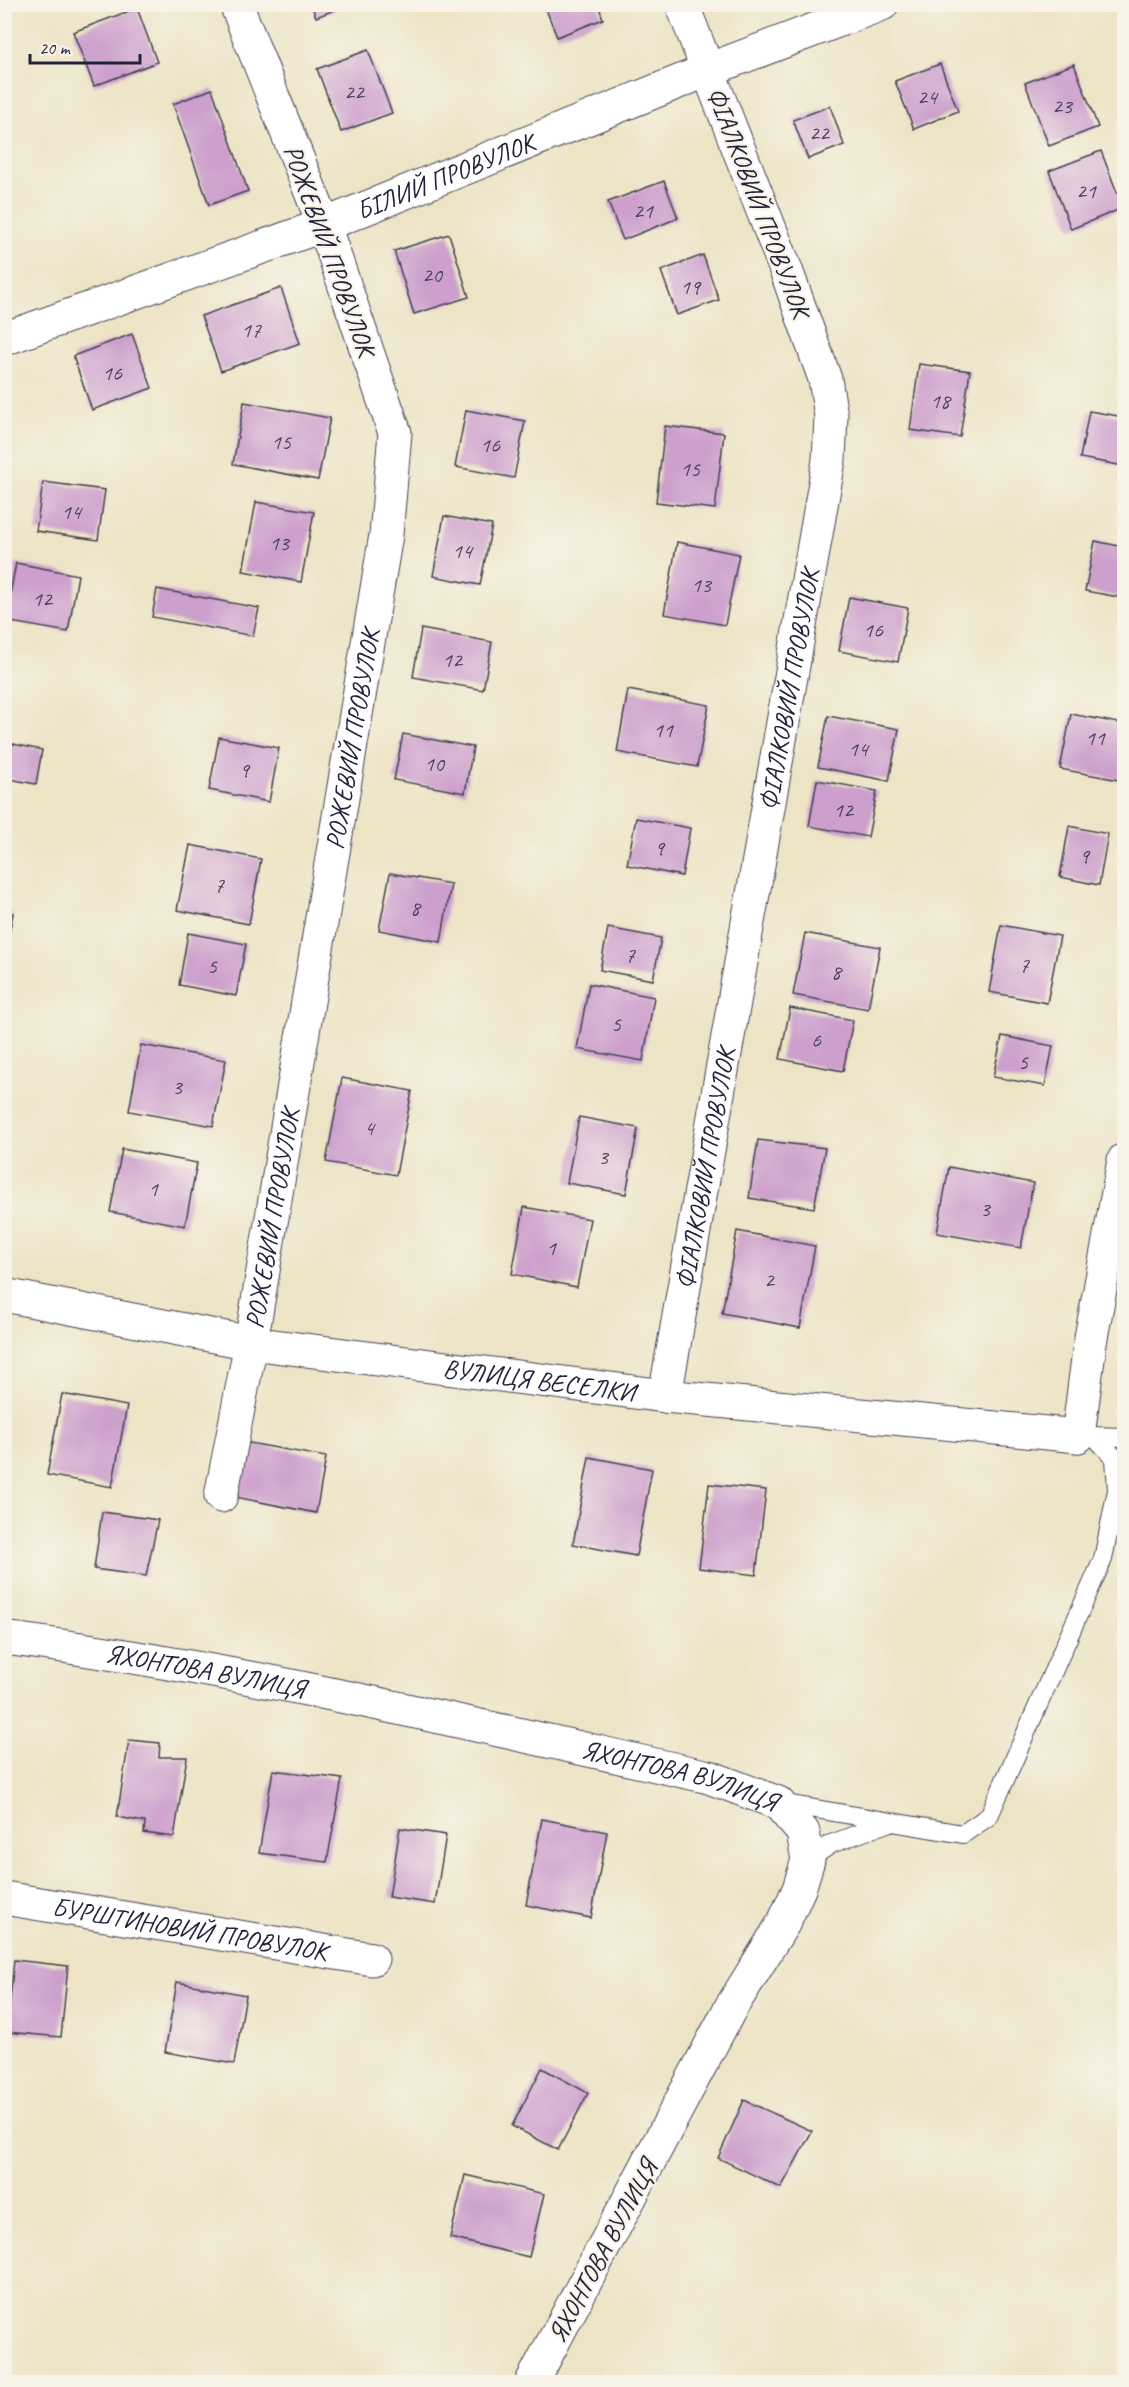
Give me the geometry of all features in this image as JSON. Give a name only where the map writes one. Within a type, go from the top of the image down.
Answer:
[{"type":"street","name":"РОЖЕВИЙ ПРОВУЛОК","points":[[221,1496],[251,1343],[386,535],[395,433],[324,225],[236,4]]},
{"type":"street","name":"ФІАЛКОВИЙ ПРОВУЛОК","points":[[665,1396],[829,460],[831,416],[825,379],[802,313],[682,4]]},
{"type":"street","name":"БІЛИЙ ПРОВУЛОК","points":[[4,339],[324,225],[708,70],[882,4]]},
{"type":"street","points":[[1086,1436],[1090,1342],[1125,1160]]},
{"type":"street","name":"ВУЛИЦЯ ВЕСЕЛКИ","points":[[4,1295],[251,1343],[665,1396],[1086,1436]]},
{"type":"street","name":"ЯХОНТОВА ВУЛИЦЯ","points":[[4,1638],[78,1648],[273,1681],[709,1776],[778,1803],[803,1832],[808,1860],[799,1889],[784,1922],[730,2009],[532,2382]]},
{"type":"street","name":"БУРШТИНОВИЙ ПРОВУЛОК","points":[[4,1898],[372,1959]]},
{"type":"lane","points":[[1086,1436],[1125,1437]]},
{"type":"lane","points":[[778,1803],[963,1834],[989,1816],[1103,1559],[1117,1490],[1114,1458],[1086,1436]]},
{"type":"lane","points":[[808,1860],[831,1844],[890,1822]]},
{"type":"building","points":[[311,4],[348,4],[348,5],[316,17]]},
{"type":"building","points":[[544,4],[598,4],[603,19],[557,37]]},
{"type":"building","points":[[137,8],[157,62],[94,86],[73,32]]},
{"type":"building","points":[[368,50],[392,113],[341,132],[317,69]]},
{"type":"building","points":[[940,64],[958,111],[914,129],[895,81]]},
{"type":"building","points":[[1074,64],[1098,127],[1049,146],[1025,83]]},
{"type":"building","points":[[212,89],[248,191],[209,205],[173,104]]},
{"type":"building","points":[[830,106],[844,145],[808,159],[793,120]]},
{"type":"building","points":[[1101,151],[1123,208],[1071,229],[1049,171]]},
{"type":"building","points":[[664,181],[678,218],[623,240],[608,202]]},
{"type":"building","points":[[449,234],[469,297],[414,314],[394,251]]},
{"type":"building","points":[[703,255],[719,300],[677,315],[661,271]]},
{"type":"building","points":[[281,288],[300,343],[221,371],[201,316]]},
{"type":"building","points":[[132,334],[152,388],[92,410],[73,356]]},
{"type":"building","points":[[919,364],[970,371],[960,437],[910,430]]},
{"type":"building","points":[[244,402],[330,418],[318,480],[233,464]]},
{"type":"building","points":[[466,410],[525,421],[514,478],[455,467]]},
{"type":"building","points":[[1089,411],[1124,417],[1124,466],[1080,458]]},
{"type":"building","points":[[665,426],[724,433],[715,509],[656,502]]},
{"type":"building","points":[[43,482],[105,490],[98,540],[36,531]]},
{"type":"building","points":[[256,502],[314,512],[301,582],[243,571]]},
{"type":"building","points":[[444,516],[492,525],[480,585],[433,576]]},
{"type":"building","points":[[1095,541],[1124,547],[1124,598],[1085,591]]},
{"type":"building","points":[[677,542],[739,554],[725,625],[664,614]]},
{"type":"building","points":[[16,563],[78,575],[68,632],[5,621]]},
{"type":"building","points":[[157,589],[259,608],[253,636],[152,617]]},
{"type":"building","points":[[849,597],[908,608],[898,662],[839,651]]},
{"type":"building","points":[[421,629],[492,642],[483,690],[413,677]]},
{"type":"building","points":[[628,690],[709,705],[697,767],[617,752]]},
{"type":"building","points":[[1071,714],[1124,724],[1124,749],[1119,780],[1060,769]]},
{"type":"building","points":[[828,716],[899,729],[889,781],[818,767]]},
{"type":"building","points":[[403,734],[473,747],[465,793],[394,780]]},
{"type":"building","points":[[219,737],[279,748],[269,802],[209,790]]},
{"type":"building","points":[[4,742],[42,750],[36,784],[4,778]]},
{"type":"building","points":[[817,780],[877,791],[868,837],[809,826]]},
{"type":"building","points":[[636,818],[690,828],[682,876],[627,865]]},
{"type":"building","points":[[1069,826],[1108,834],[1099,885],[1060,877]]},
{"type":"building","points":[[190,845],[261,859],[249,924],[177,910]]},
{"type":"building","points":[[390,873],[451,884],[441,942],[379,930]]},
{"type":"building","points":[[4,911],[13,913],[6,950],[4,950]]},
{"type":"building","points":[[1001,925],[1060,936],[1047,1003],[989,992]]},
{"type":"building","points":[[608,928],[661,938],[653,980],[600,970]]},
{"type":"building","points":[[188,933],[246,944],[236,996],[179,985]]},
{"type":"building","points":[[805,933],[880,947],[868,1009],[793,995]]},
{"type":"building","points":[[589,984],[654,997],[643,1061],[577,1049]]},
{"type":"building","points":[[790,1008],[853,1020],[843,1071],[780,1059]]},
{"type":"building","points":[[1002,1036],[1053,1046],[1045,1086],[993,1077]]},
{"type":"building","points":[[141,1045],[226,1060],[213,1126],[129,1111]]},
{"type":"building","points":[[342,1078],[412,1091],[396,1175],[326,1162]]},
{"type":"building","points":[[579,1117],[638,1128],[626,1194],[567,1183]]},
{"type":"building","points":[[758,1140],[825,1148],[814,1208],[749,1198]]},
{"type":"building","points":[[122,1149],[197,1163],[185,1226],[110,1212]]},
{"type":"building","points":[[949,1167],[1033,1183],[1021,1248],[937,1233]]},
{"type":"building","points":[[524,1207],[590,1219],[577,1287],[512,1274]]},
{"type":"building","points":[[737,1231],[815,1246],[800,1328],[722,1313]]},
{"type":"building","points":[[62,1394],[127,1406],[112,1487],[47,1475]]},
{"type":"building","points":[[244,1442],[326,1457],[316,1513],[235,1497]]},
{"type":"building","points":[[589,1457],[652,1469],[636,1556],[573,1544]]},
{"type":"building","points":[[709,1484],[766,1490],[756,1575],[699,1568]]},
{"type":"building","points":[[102,1512],[158,1520],[146,1576],[94,1569]]},
{"type":"building","points":[[129,1740],[160,1743],[159,1757],[187,1757],[174,1837],[144,1833],[145,1822],[117,1817]]},
{"type":"building","points":[[273,1770],[342,1779],[327,1862],[259,1853]]},
{"type":"building","points":[[542,1819],[607,1832],[591,1918],[526,1905]]},
{"type":"building","points":[[400,1828],[446,1835],[435,1904],[389,1897]]},
{"type":"building","points":[[14,1960],[68,1966],[61,2037],[7,2032]]},
{"type":"building","points":[[177,1982],[246,1995],[234,2064],[165,2052]]},
{"type":"building","points":[[542,2068],[588,2093],[558,2150],[512,2126]]},
{"type":"building","points":[[744,2100],[812,2131],[781,2188],[718,2158]]},
{"type":"building","points":[[465,2175],[544,2194],[529,2257],[450,2238]]}]
